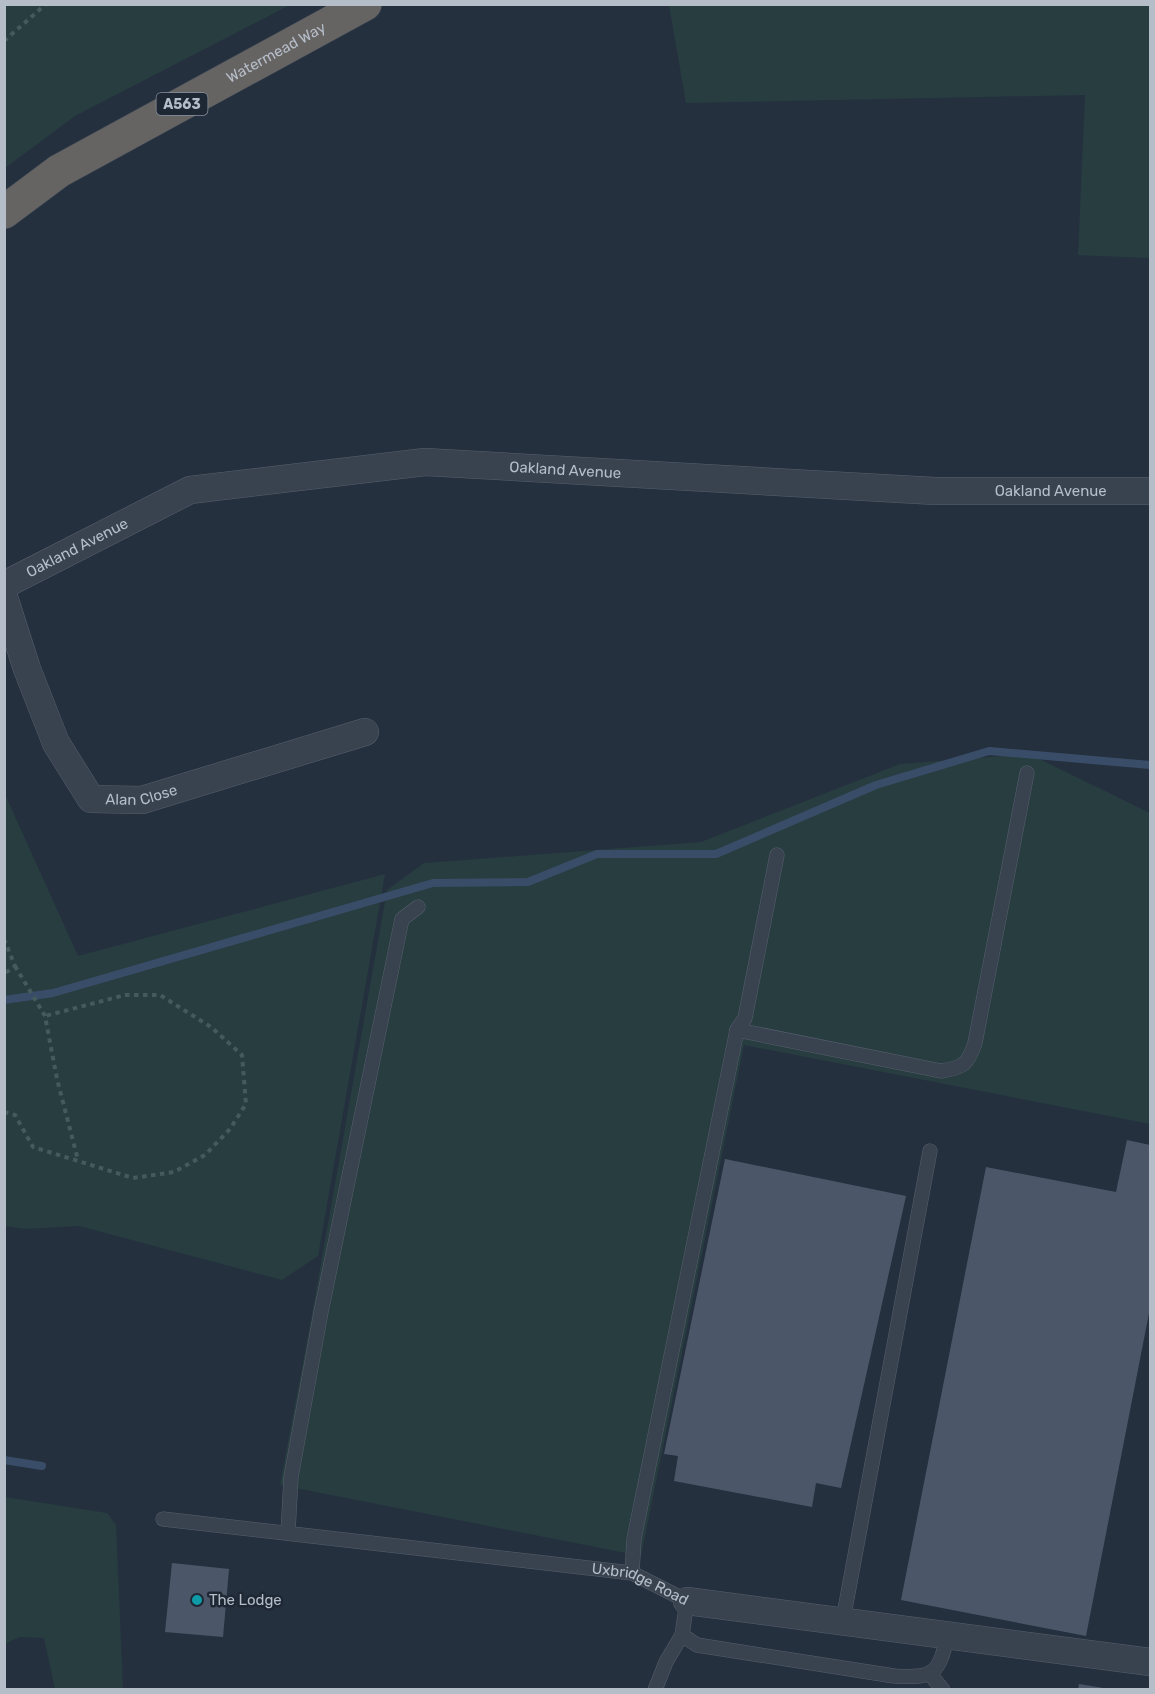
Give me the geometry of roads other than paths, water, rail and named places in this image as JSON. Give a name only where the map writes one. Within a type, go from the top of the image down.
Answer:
[{"type":"highway","name":"Watermead Way","points":[[4,213],[59,171],[365,4]]},
{"type":"street","name":"Oakland Avenue","points":[[4,585],[190,490],[425,462],[935,491],[1150,491]]},
{"type":"street","name":"Alan Close","points":[[4,597],[27,669],[56,743],[91,799],[142,800],[365,732]]},
{"type":"street","name":"Uxbridge Road","points":[[687,1601],[1150,1662]]},
{"type":"lane","points":[[737,1029],[941,1071],[956,1069],[969,1061],[975,1043],[1028,773]]},
{"type":"lane","points":[[632,1573],[634,1539],[737,1029],[745,1018],[777,855]]},
{"type":"lane","points":[[288,1533],[291,1477],[321,1312],[387,988],[402,919],[418,907]]},
{"type":"lane","points":[[843,1620],[930,1151]]},
{"type":"lane","name":"Uxbridge Road","points":[[163,1518],[632,1573],[687,1601]]},
{"type":"lane","points":[[655,1689],[666,1662],[682,1635],[687,1601]]},
{"type":"lane","points":[[682,1635],[696,1645],[894,1676],[917,1677],[930,1674],[940,1663],[948,1634]]},
{"type":"lane","points":[[930,1674],[943,1689]]},
{"type":"waterway","points":[[4,1000],[53,993],[433,883],[528,882],[597,854],[716,854],[876,785],[989,751],[1150,765]]},
{"type":"waterway","points":[[4,1460],[42,1466]]},
{"type":"place","name":"The Lodge","points":[[197,1600]]}]
